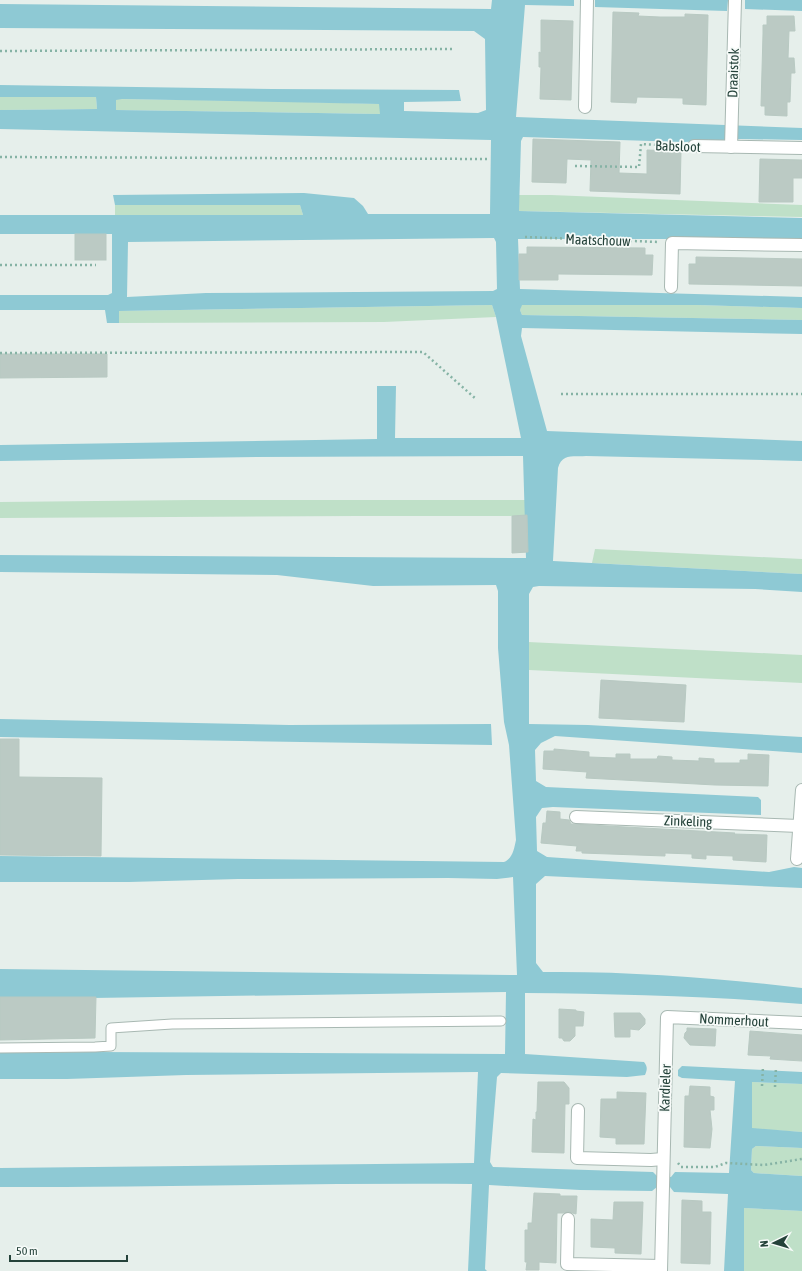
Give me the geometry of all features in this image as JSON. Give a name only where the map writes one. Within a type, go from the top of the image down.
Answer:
[{"type":"street","points":[[585,107],[587,4]]},
{"type":"street","name":"Draaistok","points":[[731,147],[735,6]]},
{"type":"street","name":"Babsloot","points":[[694,146],[802,148]]},
{"type":"street","points":[[671,287],[672,242],[802,245]]},
{"type":"street","points":[[797,859],[802,790]]},
{"type":"street","name":"Zinkeling","points":[[576,817],[799,826]]},
{"type":"street","name":"Nommerhout","points":[[667,1017],[802,1023]]},
{"type":"street","name":"Kardieler","points":[[568,1218],[567,1264],[661,1269],[667,1017]]},
{"type":"street","points":[[578,1110],[577,1158],[663,1159]]},
{"type":"lane","points":[[0,1048],[111,1046],[111,1028],[156,1025],[501,1021]]},
{"type":"path","points":[[0,51],[452,49]]},
{"type":"path","name":"Babsloot","points":[[574,166],[639,167],[641,144],[694,146]]},
{"type":"path","points":[[0,157],[488,159]]},
{"type":"path","name":"Maatschouw","points":[[525,237],[672,242]]},
{"type":"path","points":[[0,265],[96,265]]},
{"type":"path","points":[[0,353],[423,352],[476,399]]},
{"type":"path","points":[[561,394],[802,394]]},
{"type":"path","points":[[762,1086],[763,1066]]},
{"type":"path","points":[[775,1087],[776,1067]]},
{"type":"path","points":[[663,1159],[674,1160],[681,1167],[715,1167],[726,1163],[764,1165],[802,1159]]},
{"type":"green space","points":[[0,97],[96,97],[97,109],[0,110]]},
{"type":"green space","points":[[116,99],[380,104],[380,114],[116,110]]},
{"type":"green space","points":[[519,195],[802,205],[802,217],[519,211]]},
{"type":"green space","points":[[115,205],[300,205],[303,215],[115,215]]},
{"type":"green space","points":[[492,305],[496,317],[384,322],[119,323],[119,311]]},
{"type":"green space","points":[[521,305],[697,305],[802,308],[802,320],[522,315],[520,310]]},
{"type":"green space","points":[[193,500],[525,500],[526,516],[0,518],[0,502]]},
{"type":"green space","points":[[595,549],[802,559],[802,574],[592,563]]},
{"type":"green space","points":[[528,642],[802,655],[802,683],[529,670]]},
{"type":"green space","points":[[752,1082],[802,1084],[802,1132],[752,1129]]},
{"type":"green space","points":[[756,1146],[802,1148],[802,1176],[754,1173],[751,1170],[752,1149]]},
{"type":"green space","points":[[744,1208],[802,1211],[802,1271],[744,1271]]},
{"type":"water","points":[[492,0],[574,0],[574,6],[525,5],[516,117],[802,128],[802,140],[741,139],[684,142],[523,137],[521,141],[519,211],[802,218],[802,239],[518,239],[520,289],[802,297],[802,308],[697,305],[522,305],[520,310],[522,315],[802,320],[802,334],[522,328],[521,336],[547,431],[802,441],[802,461],[586,456],[572,456],[565,458],[562,460],[558,468],[553,561],[802,574],[802,592],[755,589],[539,586],[533,587],[529,594],[529,724],[588,725],[802,737],[802,753],[555,736],[541,743],[535,750],[536,781],[546,787],[758,797],[761,800],[761,815],[553,807],[542,808],[536,817],[537,851],[547,857],[769,872],[794,867],[802,868],[802,888],[545,876],[536,884],[536,963],[543,972],[673,976],[802,988],[802,1004],[664,996],[525,993],[525,1054],[644,1062],[647,1067],[645,1075],[627,1077],[501,1073],[497,1077],[490,1162],[493,1167],[653,1172],[657,1176],[671,1177],[675,1172],[729,1173],[735,1081],[682,1078],[678,1076],[678,1070],[682,1066],[802,1072],[802,1084],[752,1082],[752,1128],[802,1132],[802,1148],[756,1146],[752,1149],[751,1170],[754,1173],[802,1176],[802,1211],[744,1208],[744,1271],[724,1271],[728,1194],[674,1192],[670,1187],[657,1187],[652,1191],[580,1190],[489,1185],[485,1269],[487,1271],[468,1271],[472,1184],[0,1187],[0,1168],[474,1163],[478,1072],[186,1075],[67,1079],[0,1079],[0,1053],[505,1054],[506,992],[0,998],[0,969],[517,975],[513,877],[497,879],[238,879],[129,882],[0,882],[0,856],[504,862],[513,853],[516,840],[509,745],[504,722],[498,648],[498,591],[496,585],[373,586],[277,575],[0,572],[0,555],[526,558],[523,456],[256,457],[0,461],[0,445],[377,439],[377,386],[396,386],[395,438],[521,438],[496,317],[492,305],[119,311],[119,323],[107,323],[105,310],[0,310],[0,295],[108,295],[112,293],[112,234],[0,234],[0,215],[303,215],[300,205],[115,205],[113,195],[304,193],[354,198],[363,206],[368,214],[490,214],[491,140],[0,129],[0,110],[97,109],[96,97],[0,97],[0,85],[459,90],[461,101],[404,102],[404,111],[478,113],[486,110],[485,39],[474,31],[0,28],[0,4],[491,9]],"holes":[[[116,100],[379,104],[380,114],[116,110]],[[494,238],[496,242],[497,289],[493,291],[206,293],[127,297],[128,242]]]},
{"type":"water","points":[[595,0],[728,0],[727,11],[595,7]]},
{"type":"water","points":[[745,0],[802,0],[802,11],[745,9]]},
{"type":"water","points":[[0,719],[289,725],[491,724],[492,745],[0,737]]},
{"type":"building","points":[[613,12],[639,13],[638,16],[660,17],[685,17],[685,14],[708,15],[706,105],[683,104],[683,98],[637,97],[636,103],[611,102]]},
{"type":"building","points":[[767,16],[794,16],[795,31],[789,31],[788,58],[794,58],[795,73],[791,73],[790,102],[787,102],[787,116],[765,115],[765,106],[761,106],[763,25],[767,25]]},
{"type":"building","points":[[541,20],[573,21],[571,100],[540,99],[541,67],[539,67],[539,52],[541,53]]},
{"type":"building","points":[[533,139],[620,142],[619,173],[647,174],[647,150],[681,151],[680,194],[590,191],[591,160],[567,159],[566,183],[532,182]]},
{"type":"building","points":[[760,159],[802,160],[802,178],[793,178],[793,202],[759,202]]},
{"type":"building","points":[[75,234],[106,234],[106,260],[75,260]]},
{"type":"building","points":[[527,247],[645,248],[645,255],[653,255],[652,275],[558,274],[558,280],[519,280],[519,254],[527,254]]},
{"type":"building","points":[[696,257],[802,259],[802,286],[689,284],[689,264],[696,264]]},
{"type":"building","points":[[0,354],[107,354],[107,377],[0,378]]},
{"type":"building","points":[[527,515],[528,552],[512,553],[512,516]]},
{"type":"building","points":[[601,680],[686,685],[684,722],[599,718]]},
{"type":"building","points":[[0,739],[19,739],[19,777],[102,778],[101,856],[0,855]]},
{"type":"building","points":[[554,749],[589,752],[589,757],[616,758],[616,754],[630,754],[630,759],[657,759],[658,756],[672,757],[672,760],[699,761],[699,758],[714,759],[714,763],[740,763],[740,760],[748,760],[748,754],[769,755],[768,786],[715,785],[586,778],[587,772],[543,769],[544,751],[554,751]]},
{"type":"building","points":[[547,811],[560,812],[560,819],[569,820],[571,824],[767,835],[766,862],[733,860],[733,856],[706,855],[706,859],[692,858],[692,854],[665,853],[665,856],[582,853],[582,851],[576,851],[577,846],[541,843],[543,823],[546,823]]},
{"type":"building","points":[[0,997],[96,997],[95,1038],[0,1040]]},
{"type":"building","points":[[559,1009],[584,1012],[583,1026],[575,1026],[575,1036],[570,1041],[564,1041],[562,1038],[559,1038]]},
{"type":"building","points":[[614,1013],[640,1013],[645,1019],[645,1024],[639,1030],[630,1029],[630,1037],[615,1037]]},
{"type":"building","points":[[687,1028],[716,1029],[715,1046],[690,1045],[684,1038]]},
{"type":"building","points":[[750,1031],[802,1035],[802,1061],[770,1059],[771,1056],[748,1055]]},
{"type":"building","points":[[538,1082],[564,1082],[569,1088],[569,1104],[565,1104],[564,1153],[532,1152],[533,1119],[536,1120]]},
{"type":"building","points":[[690,1086],[710,1087],[710,1096],[714,1097],[714,1110],[710,1110],[712,1129],[710,1148],[684,1147],[685,1096],[689,1096]]},
{"type":"building","points":[[617,1092],[646,1093],[644,1144],[616,1144],[616,1138],[600,1137],[601,1099],[617,1099]]},
{"type":"building","points":[[534,1193],[577,1196],[576,1214],[569,1212],[557,1213],[556,1263],[539,1262],[539,1270],[526,1270],[525,1230],[528,1230],[528,1223],[532,1223]]},
{"type":"building","points":[[682,1200],[702,1201],[702,1212],[711,1212],[710,1264],[681,1263]]},
{"type":"building","points":[[614,1202],[643,1202],[641,1254],[615,1253],[615,1248],[591,1247],[591,1219],[613,1220]]}]
